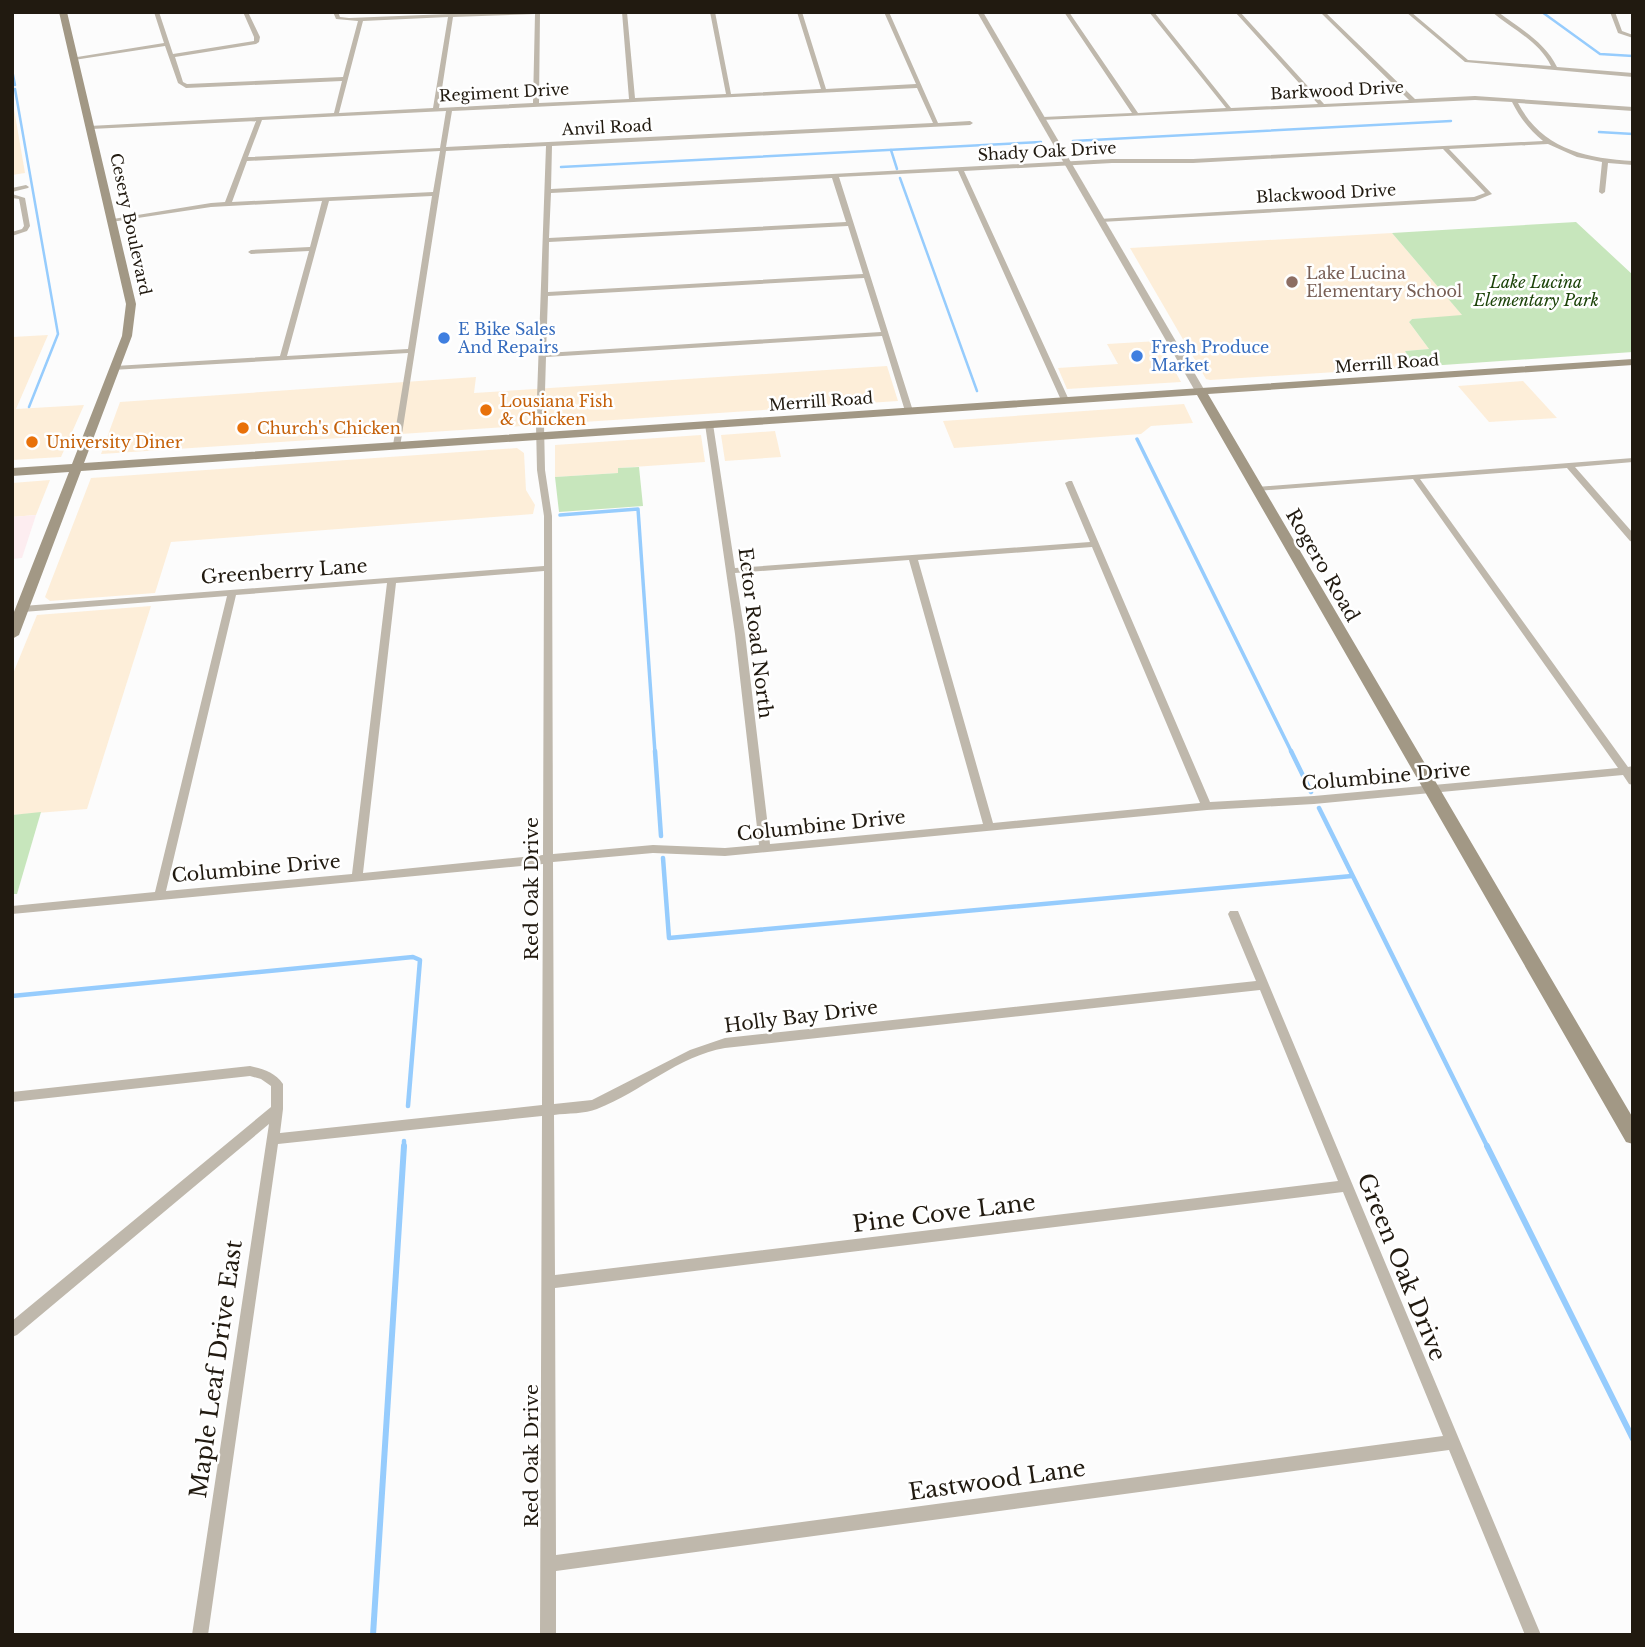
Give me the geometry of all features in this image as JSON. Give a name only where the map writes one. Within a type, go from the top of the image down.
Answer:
[{"type":"main road","name":"Cesery Boulevard","points":[[12,635],[127,336],[131,304],[64,12]]},
{"type":"main road","name":"Merrill Road","points":[[12,472],[1632,363]]},
{"type":"main road","name":"Rogero Road","points":[[1199,391],[1633,1136]]},
{"type":"street","points":[[156,12],[181,82],[186,86],[345,79]]},
{"type":"street","points":[[172,55],[256,42],[257,37],[245,12]]},
{"type":"street","points":[[335,12],[341,19],[361,20],[539,12],[536,105]]},
{"type":"street","points":[[624,12],[632,100]]},
{"type":"street","points":[[712,12],[729,95]]},
{"type":"street","points":[[799,12],[824,91]]},
{"type":"street","points":[[886,12],[936,124]]},
{"type":"street","name":"Rogero Road","points":[[980,12],[1199,391]]},
{"type":"street","points":[[1066,12],[1136,114]]},
{"type":"street","points":[[1151,12],[1229,110]]},
{"type":"street","points":[[1237,12],[1322,105]]},
{"type":"street","points":[[1322,12],[1413,100]]},
{"type":"street","points":[[1408,12],[1467,61],[1633,75]]},
{"type":"street","points":[[1494,12],[1544,52],[1552,60],[1555,69]]},
{"type":"street","points":[[1612,12],[1620,32],[1633,37]]},
{"type":"street","points":[[436,110],[451,16]]},
{"type":"street","points":[[336,115],[361,20]]},
{"type":"street","points":[[74,58],[167,44]]},
{"type":"street","name":"Regiment Drive","points":[[91,127],[918,86]]},
{"type":"street","name":"Barkwood Drive","points":[[1042,119],[1468,98],[1633,109]]},
{"type":"street","points":[[1514,100],[1524,121],[1548,142],[1575,154],[1605,161],[1633,163]]},
{"type":"street","points":[[397,445],[449,109]]},
{"type":"street","points":[[228,204],[260,118]]},
{"type":"street","name":"Anvil Road","points":[[245,159],[970,123]]},
{"type":"street","name":"Shady Oak Drive","points":[[549,191],[1548,142]]},
{"type":"street","name":"Red Oak Drive","points":[[548,1635],[548,516],[541,470],[540,436],[549,144]]},
{"type":"street","name":"Blackwood Drive","points":[[1101,220],[1475,199],[1489,194],[1445,148]]},
{"type":"street","points":[[1602,192],[1605,161]]},
{"type":"street","points":[[960,169],[1065,400]]},
{"type":"street","points":[[835,176],[909,411]]},
{"type":"street","points":[[12,190],[26,187]]},
{"type":"street","points":[[113,221],[228,204],[436,194]]},
{"type":"street","points":[[12,196],[22,198],[27,226],[25,230],[12,234]]},
{"type":"street","points":[[284,358],[326,199]]},
{"type":"street","points":[[546,240],[850,223]]},
{"type":"street","points":[[251,252],[313,249]]},
{"type":"street","points":[[545,294],[867,275]]},
{"type":"street","points":[[543,355],[886,334]]},
{"type":"street","points":[[115,369],[412,351]]},
{"type":"street","name":"Ector Road North","points":[[709,424],[740,634],[765,848]]},
{"type":"street","points":[[1257,489],[1633,460]]},
{"type":"street","points":[[1569,465],[1633,539]]},
{"type":"street","points":[[1415,477],[1629,771],[1633,781]]},
{"type":"street","points":[[1069,483],[1207,806]]},
{"type":"street","points":[[730,571],[1095,544]]},
{"type":"street","points":[[913,558],[989,826]]},
{"type":"street","name":"Greenberry Lane","points":[[23,609],[548,568]]},
{"type":"street","points":[[356,876],[392,581]]},
{"type":"street","points":[[160,895],[233,593]]},
{"type":"street","name":"Columbine Drive","points":[[12,910],[653,849],[725,852],[1207,806],[1314,800],[1629,771]]},
{"type":"street","name":"Green Oak Drive","points":[[1234,914],[1533,1635]]},
{"type":"street","name":"Holly Bay Drive","points":[[273,1139],[548,1112],[593,1105],[628,1090],[678,1060],[712,1046],[1263,985]]},
{"type":"street","points":[[12,1097],[250,1071],[265,1075],[276,1084],[279,1094],[277,1109],[12,1330]]},
{"type":"street","name":"Maple Leaf Drive East","points":[[200,1635],[277,1109]]},
{"type":"street","name":"Pine Cove Lane","points":[[548,1282],[1346,1186]]},
{"type":"street","name":"Eastwood Lane","points":[[548,1564],[1452,1442]]},
{"type":"shaded area","points":[[12,97],[25,173],[12,175]]},
{"type":"shaded area","name":"Lake Lucina Elementary School","points":[[1392,233],[1463,316],[1412,319],[1409,322],[1429,349],[1405,351],[1414,367],[1210,380],[1206,379],[1130,248]]},
{"type":"shaded area","points":[[48,335],[16,409],[84,405],[61,457],[12,460],[12,337]]},
{"type":"shaded area","points":[[1158,341],[1181,382],[1067,389],[1058,368],[1118,364],[1107,344]]},
{"type":"shaded area","points":[[887,366],[898,401],[101,454],[120,402],[476,377],[474,393]]},
{"type":"shaded area","points":[[1523,381],[1557,418],[1489,422],[1458,386]]},
{"type":"shaded area","points":[[1184,404],[1193,423],[1151,426],[1141,434],[954,448],[943,421]]},
{"type":"shaded area","points":[[775,431],[781,457],[725,461],[721,435]]},
{"type":"shaded area","points":[[701,435],[705,462],[619,468],[618,473],[555,477],[555,445]]},
{"type":"shaded area","points":[[517,448],[524,453],[526,490],[535,505],[533,514],[171,542],[155,593],[50,601],[45,597],[91,478]]},
{"type":"shaded area","points":[[50,480],[36,515],[12,517],[12,483]]},
{"type":"shaded area","points":[[36,515],[22,558],[12,559],[12,517]]},
{"type":"shaded area","points":[[151,606],[87,809],[12,815],[12,676],[37,615]]},
{"type":"green space","name":"Lake Lucina Elementary Park","points":[[1576,222],[1633,275],[1633,352],[1414,367],[1405,351],[1429,349],[1409,322],[1412,319],[1462,315],[1392,233]]},
{"type":"green space","points":[[639,467],[643,506],[559,512],[555,477],[618,473],[618,468]]},
{"type":"green space","points":[[41,812],[17,894],[12,894],[12,815]]},
{"type":"waterway","points":[[1542,12],[1600,54],[1633,56]]},
{"type":"waterway","points":[[12,70],[15,85]]},
{"type":"waterway","points":[[15,89],[58,334],[29,407]]},
{"type":"waterway","points":[[1073,141],[1451,121]]},
{"type":"waterway","points":[[1599,132],[1633,134]]},
{"type":"waterway","points":[[561,167],[1041,142]]},
{"type":"waterway","points":[[891,150],[897,169]]},
{"type":"waterway","points":[[900,178],[977,391]]},
{"type":"waterway","points":[[1137,439],[1292,753]]},
{"type":"waterway","points":[[560,515],[638,509],[655,753]]},
{"type":"waterway","points":[[655,751],[661,836]]},
{"type":"waterway","points":[[1291,751],[1311,792]]},
{"type":"waterway","points":[[1319,808],[1488,1148]]},
{"type":"waterway","points":[[663,858],[669,938],[1352,876]]},
{"type":"waterway","points":[[12,996],[413,957],[420,960],[408,1106]]},
{"type":"waterway","points":[[404,1141],[404,1146]]},
{"type":"waterway","points":[[373,1635],[404,1146]]},
{"type":"waterway","points":[[1487,1146],[1633,1439]]},
{"type":"place","name":"Lake Lucina Elementary School","points":[[1292,282]]},
{"type":"place","name":"E Bike Sales And Repairs","points":[[444,338]]},
{"type":"place","name":"Fresh Produce Market","points":[[1137,356]]},
{"type":"place","name":"Lousiana Fish & Chicken","points":[[486,410]]},
{"type":"place","name":"Church's Chicken","points":[[243,428]]},
{"type":"place","name":"University Diner","points":[[32,442]]}]
